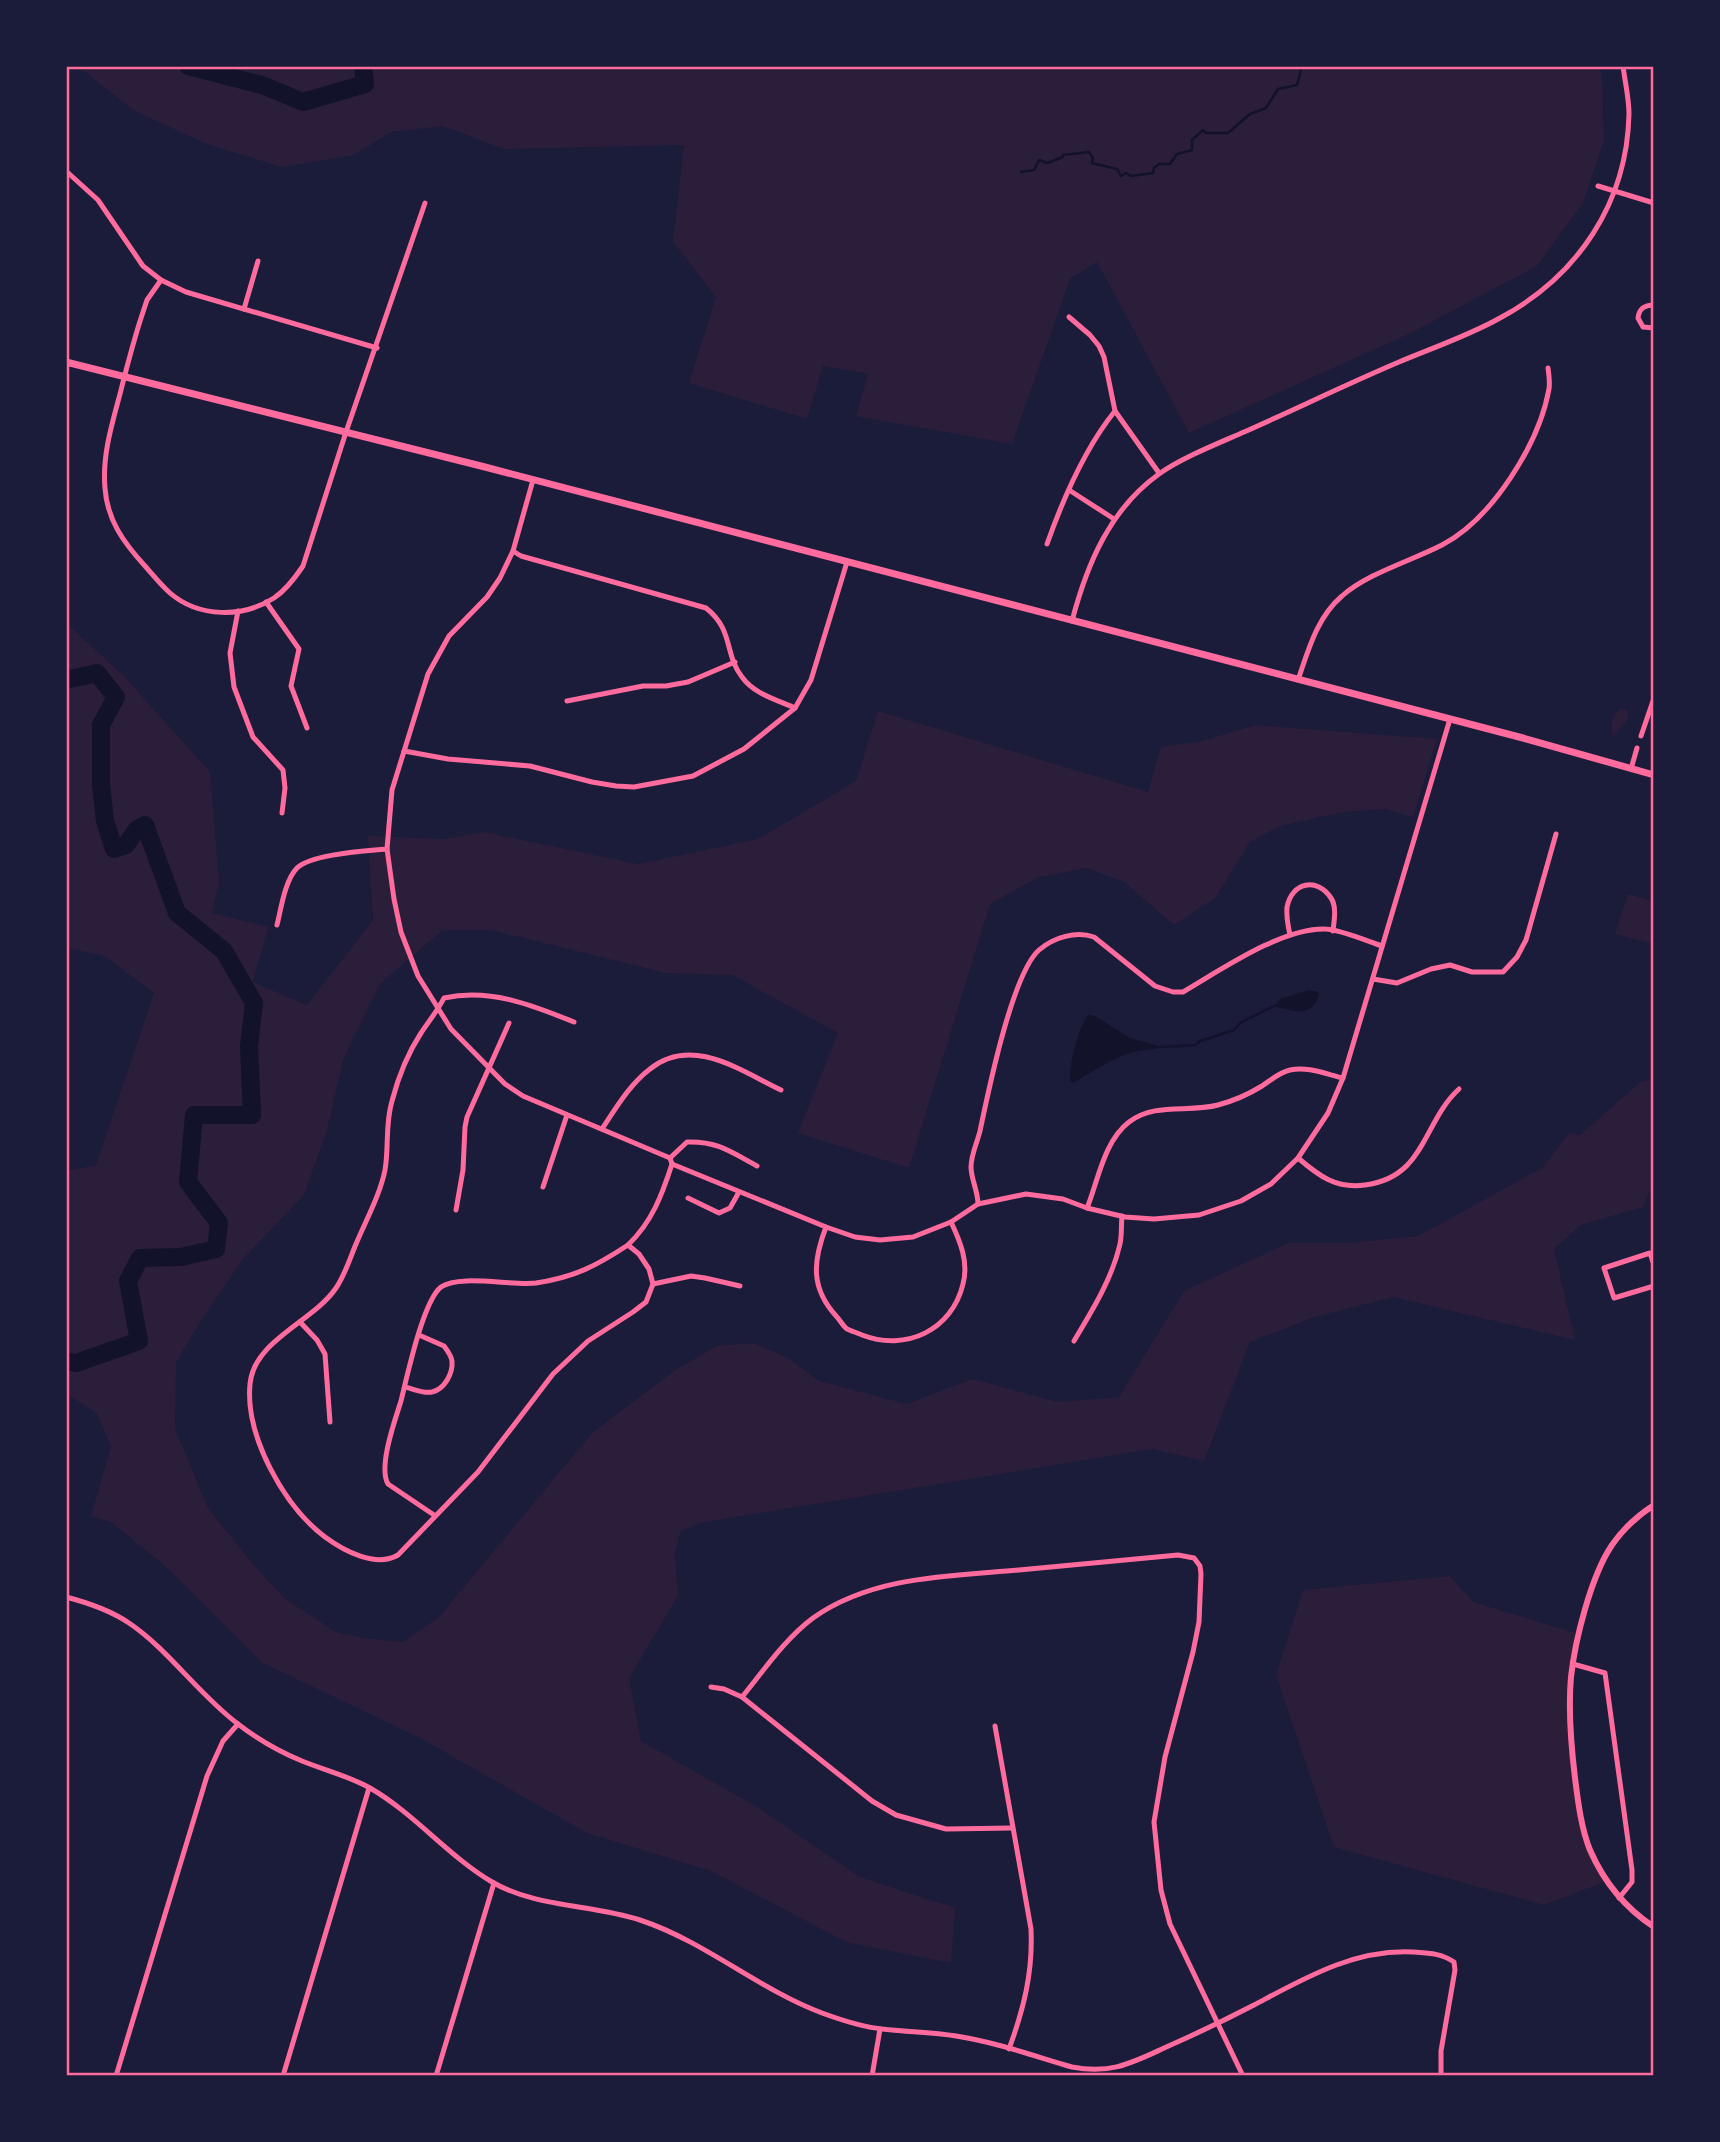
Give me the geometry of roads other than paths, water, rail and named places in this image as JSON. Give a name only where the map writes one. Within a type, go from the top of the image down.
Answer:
[{"type":"main road","points":[[66,362],[533,480],[1523,738],[1654,775]]},
{"type":"street","points":[[1072,621],[1092,558],[1114,519],[1160,473],[1244,432],[1499,319],[1547,288],[1576,257],[1598,226],[1615,192],[1629,113],[1623,66]]},
{"type":"street","points":[[66,172],[98,200],[143,266],[161,280],[186,292],[377,348]]},
{"type":"street","points":[[1598,186],[1654,203]]},
{"type":"street","points":[[161,280],[142,312],[110,431],[104,463],[104,490],[116,529],[124,544],[171,594],[194,608],[216,613],[237,611],[275,597],[303,566],[425,203]]},
{"type":"street","points":[[244,309],[258,261]]},
{"type":"street","points":[[1654,305],[1644,306],[1638,318],[1643,327],[1654,328]]},
{"type":"street","points":[[1069,317],[1099,346],[1104,357],[1115,411],[1160,473]]},
{"type":"street","points":[[1298,680],[1310,645],[1326,614],[1342,595],[1367,579],[1446,543],[1492,502],[1513,475],[1540,420],[1550,387],[1548,368]]},
{"type":"street","points":[[1047,544],[1069,490],[1104,424],[1115,411]]},
{"type":"street","points":[[533,480],[513,551],[500,578],[487,597],[449,636],[428,674],[392,790],[387,849],[401,932],[418,976],[451,1029],[505,1084],[523,1096],[739,1192],[855,1237],[880,1240],[913,1237],[951,1222],[978,1204],[1026,1194],[1063,1199],[1122,1216],[1154,1219],[1199,1214],[1241,1201],[1272,1184],[1298,1158],[1328,1113],[1343,1078],[1450,719]]},
{"type":"street","points":[[1069,490],[1114,519]]},
{"type":"street","points":[[513,551],[521,556],[706,608],[722,625],[740,676],[749,685],[773,699],[795,708]]},
{"type":"street","points":[[404,751],[448,760],[530,766],[592,782],[635,787],[693,776],[744,749],[795,708],[811,680],[847,562]]},
{"type":"street","points":[[266,602],[299,649],[291,685],[307,728]]},
{"type":"street","points":[[237,611],[229,653],[234,687],[253,737],[283,770],[285,788],[282,813]]},
{"type":"street","points":[[567,701],[643,686],[688,682],[735,662]]},
{"type":"street","points":[[1641,736],[1654,698]]},
{"type":"street","points":[[1631,769],[1637,748]]},
{"type":"street","points":[[1373,979],[1396,983],[1450,965],[1472,972],[1503,972],[1517,957],[1526,940],[1556,834]]},
{"type":"street","points":[[277,925],[283,898],[294,871],[299,866],[342,854],[387,849]]},
{"type":"street","points":[[1290,935],[1287,907],[1293,892],[1303,885],[1313,885],[1331,897],[1334,906],[1333,931]]},
{"type":"street","points":[[978,1204],[971,1167],[986,1095],[1020,979],[1037,951],[1052,941],[1086,935],[1104,945],[1156,986],[1173,992],[1183,992],[1265,945],[1290,935],[1326,929],[1382,946]]},
{"type":"street","points":[[574,1021],[501,997],[477,993],[444,998],[421,1034],[407,1059],[387,1120],[385,1172],[337,1287],[262,1354],[253,1366],[250,1385],[251,1413],[261,1450],[282,1488],[323,1536],[342,1548],[374,1560],[385,1561],[398,1555],[478,1472],[553,1374],[588,1341],[646,1301],[653,1284],[649,1269],[628,1244]]},
{"type":"street","points":[[456,1210],[463,1170],[467,1117],[509,1023]]},
{"type":"street","points":[[602,1129],[625,1097],[651,1068],[666,1059],[681,1055],[699,1055],[723,1062],[781,1090]]},
{"type":"street","points":[[1087,1208],[1112,1142],[1129,1122],[1145,1113],[1159,1109],[1216,1105],[1239,1098],[1290,1070],[1306,1069],[1343,1078]]},
{"type":"street","points":[[1298,1158],[1318,1175],[1341,1185],[1356,1186],[1387,1180],[1403,1171],[1413,1161],[1446,1104],[1459,1089]]},
{"type":"street","points":[[543,1187],[567,1115]]},
{"type":"street","points":[[435,1515],[387,1484],[384,1478],[392,1434],[419,1335],[435,1295],[442,1287],[462,1281],[536,1283],[587,1270],[628,1244],[640,1233],[660,1202],[671,1161],[687,1142],[716,1144],[757,1166]]},
{"type":"street","points":[[688,1198],[719,1213],[730,1208],[739,1192]]},
{"type":"street","points":[[1074,1341],[1110,1272],[1120,1244],[1122,1216]]},
{"type":"street","points":[[826,1227],[818,1248],[816,1264],[819,1291],[828,1308],[848,1329],[877,1340],[901,1341],[929,1332],[952,1310],[964,1283],[961,1243],[951,1222]]},
{"type":"street","points":[[1654,1265],[1650,1253],[1604,1268],[1614,1298],[1654,1286]]},
{"type":"street","points":[[653,1284],[691,1276],[740,1286]]},
{"type":"street","points":[[300,1322],[317,1340],[325,1354],[330,1422]]},
{"type":"street","points":[[405,1387],[422,1392],[439,1390],[450,1373],[452,1360],[444,1346],[419,1335]]},
{"type":"street","points":[[1654,1505],[1635,1517],[1611,1546],[1585,1609],[1571,1678],[1571,1743],[1578,1804],[1590,1849],[1613,1891],[1654,1927]]},
{"type":"street","points":[[742,1697],[795,1633],[815,1617],[850,1597],[889,1584],[1178,1555],[1194,1558],[1200,1566],[1201,1574],[1199,1622],[1165,1757],[1154,1822],[1161,1890],[1167,1914],[1180,1947],[1220,2023],[1243,2076]]},
{"type":"street","points":[[66,1597],[99,1607],[131,1624],[238,1724],[286,1754],[369,1788],[412,1816],[475,1871],[494,1883],[542,1902],[616,1913],[660,1927],[695,1943],[801,2005],[826,2014],[880,2029],[959,2036],[1072,2067],[1111,2069],[1129,2064],[1220,2023],[1335,1964],[1383,1952],[1434,1953],[1454,1962],[1455,1970],[1441,2050],[1441,2076]]},
{"type":"street","points":[[1573,1664],[1605,1673],[1632,1870],[1632,1882],[1619,1898]]},
{"type":"street","points":[[711,1687],[742,1697],[872,1801],[896,1815],[946,1829],[1012,1828]]},
{"type":"street","points":[[116,2076],[207,1776],[223,1741],[238,1724]]},
{"type":"street","points":[[995,1726],[1031,1928],[1030,1980],[1009,2049]]},
{"type":"street","points":[[283,2076],[369,1788]]},
{"type":"street","points":[[436,2076],[494,1883]]},
{"type":"street","points":[[872,2076],[880,2029]]},
{"type":"waterway","points":[[188,66],[262,85],[303,102],[365,84],[363,66]]},
{"type":"waterway","points":[[1021,172],[1034,170],[1039,160],[1047,163],[1063,155],[1089,152],[1093,158],[1092,163],[1117,169],[1121,176],[1126,173],[1131,176],[1153,173],[1159,164],[1170,164],[1177,154],[1192,150],[1192,140],[1203,130],[1206,133],[1228,133],[1250,114],[1266,108],[1278,89],[1297,85],[1302,66]]},
{"type":"waterway","points":[[66,680],[97,673],[116,697],[101,725],[101,784],[105,821],[114,849],[126,845],[137,829],[145,825],[177,913],[224,951],[254,1003],[249,1046],[252,1115],[194,1115],[188,1182],[219,1223],[216,1249],[181,1257],[140,1258],[128,1281],[139,1341],[76,1363],[66,1361]]},
{"type":"waterway","points":[[1162,1047],[1195,1045],[1234,1030],[1240,1023],[1274,1006]]}]
